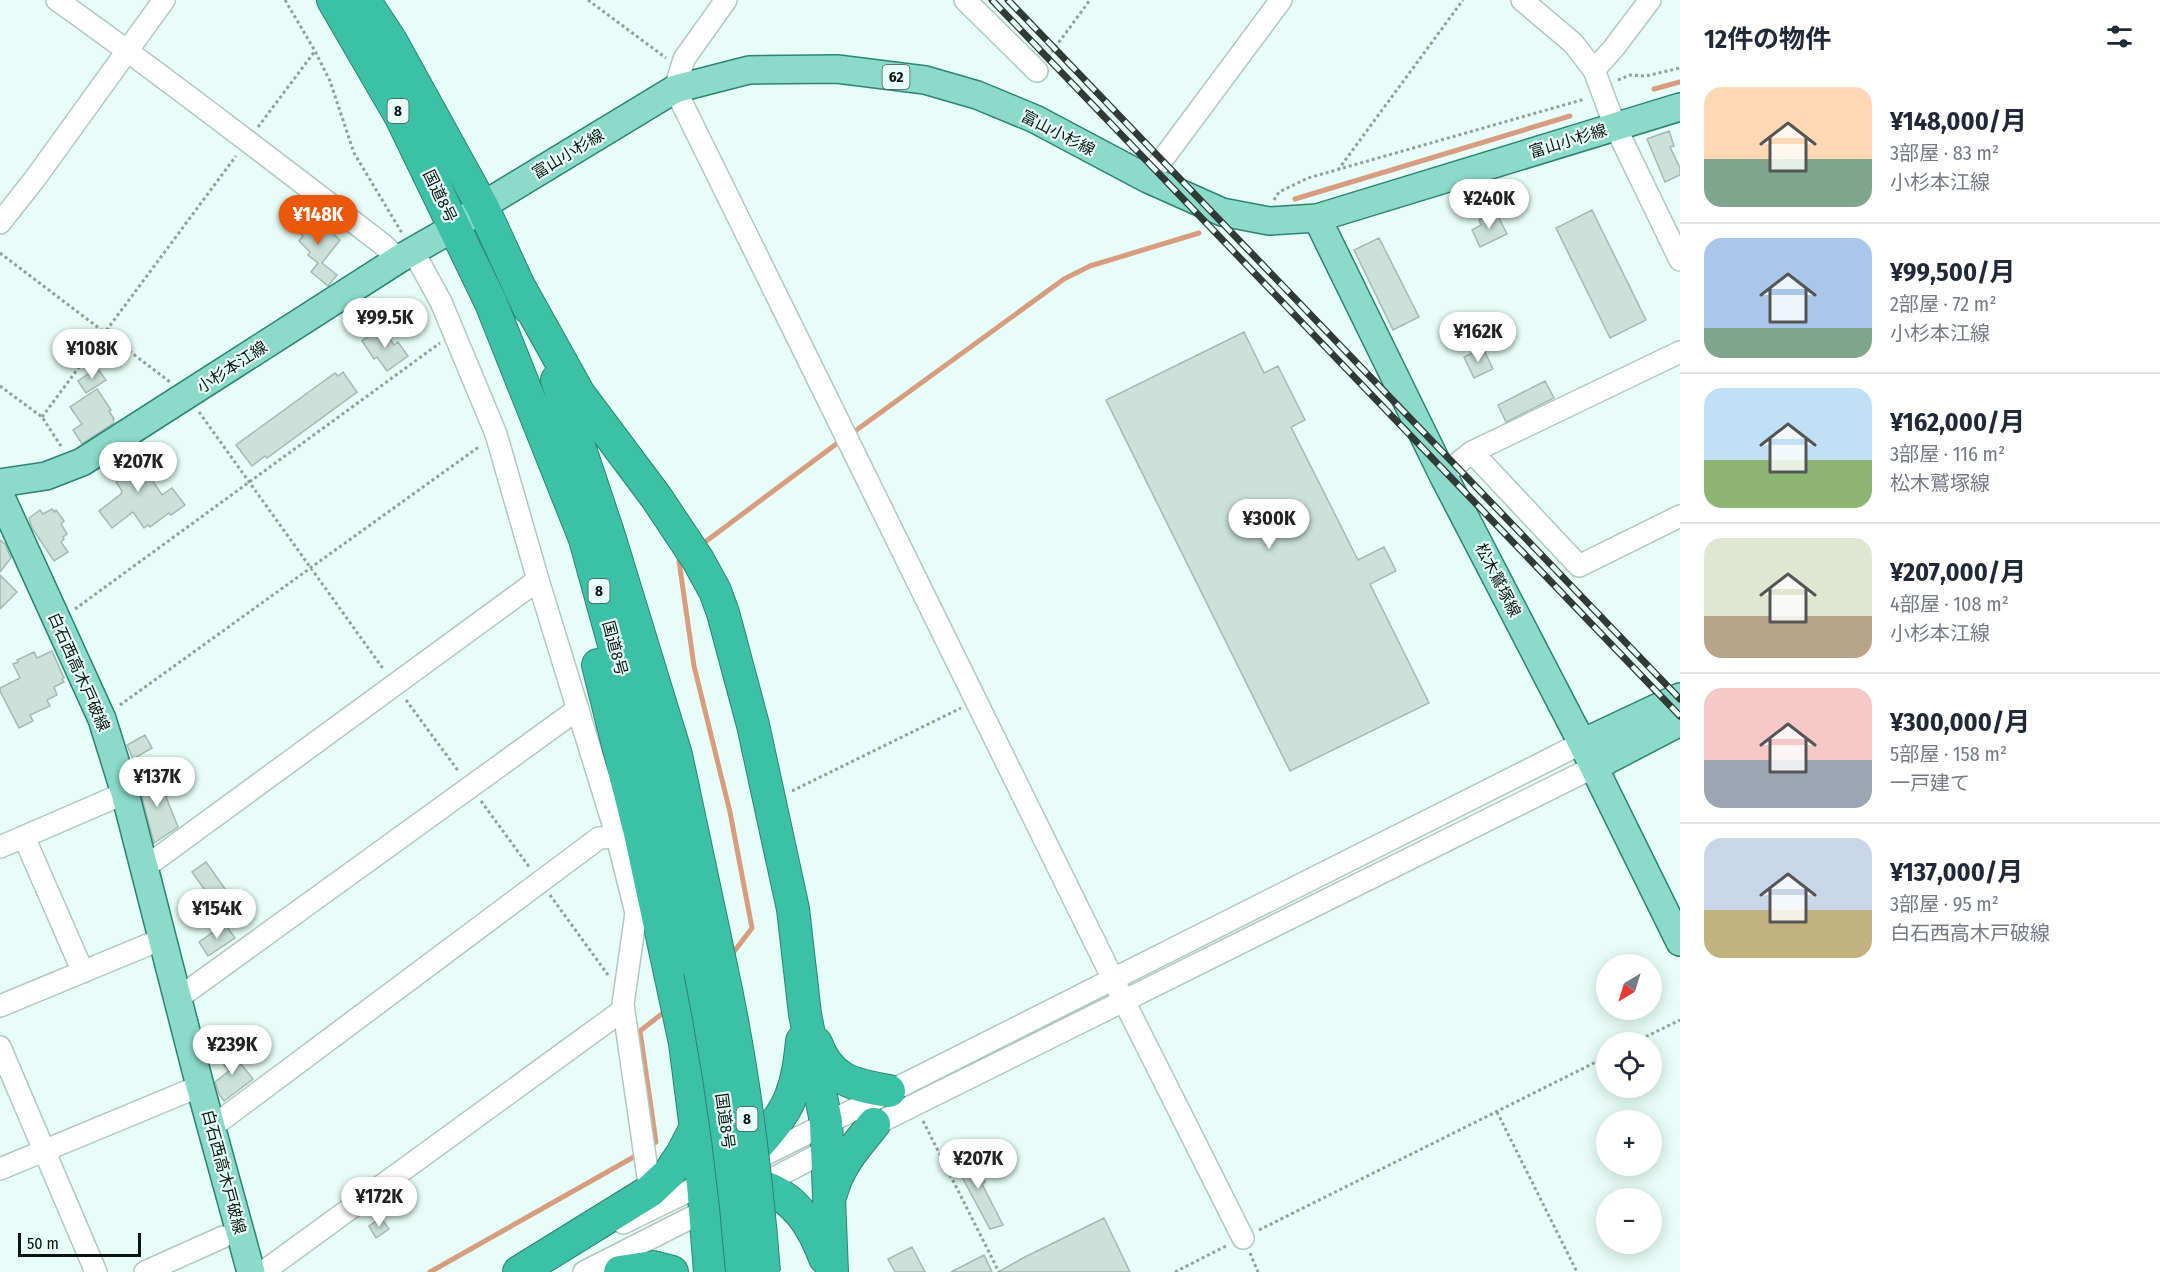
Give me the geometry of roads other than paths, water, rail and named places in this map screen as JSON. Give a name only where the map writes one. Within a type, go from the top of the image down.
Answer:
[{"type":"highway","name":"国道8号","points":[[333,0],[401,117],[491,303],[585,539],[646,761],[711,969],[735,1032],[765,1272]]},
{"type":"highway","name":"国道8号","points":[[364,0],[391,41],[482,206],[520,288],[579,441],[676,755],[711,969],[713,1036],[738,1222],[742,1272]]},
{"type":"highway","points":[[520,288],[579,394],[656,497],[698,560],[715,591],[723,613],[753,725],[793,909],[806,1014],[826,1136],[831,1272]]},
{"type":"highway","points":[[519,372],[571,561],[640,833],[685,1043],[704,1197],[710,1272]]},
{"type":"highway","points":[[806,1014],[822,1059],[836,1074],[859,1087],[901,1098]]},
{"type":"highway","points":[[704,1197],[748,1178],[769,1131],[790,1099],[799,1073],[806,1014]]},
{"type":"highway","points":[[829,1202],[835,1177],[847,1157],[874,1124]]},
{"type":"highway","points":[[521,1272],[650,1191],[682,1155],[695,1129]]},
{"type":"highway","points":[[748,1178],[780,1196],[801,1212],[816,1234],[831,1272]]},
{"type":"highway","points":[[620,1272],[653,1267],[672,1272]]},
{"type":"main road","name":"富山小杉線","points":[[455,227],[482,206],[678,79],[749,70],[837,69],[924,80],[977,95],[1035,119],[1148,179],[1222,212],[1262,220],[1317,218],[1680,107]]},
{"type":"main road","name":"松木鷲塚線","points":[[1317,218],[1443,475],[1588,755],[1680,942]]},
{"type":"main road","name":"小杉本江線","points":[[0,483],[46,476],[82,462],[406,255],[455,227]]},
{"type":"main road","name":"白石西高木戸破線","points":[[0,495],[102,719],[125,794],[177,999],[251,1272]]},
{"type":"main road","points":[[1588,755],[1680,697]]},
{"type":"main road","points":[[1588,755],[1680,722]]},
{"type":"street","points":[[57,0],[127,50],[381,243],[406,255],[441,302],[496,434],[617,837],[636,913],[624,995],[624,1010],[650,1191]]},
{"type":"street","points":[[0,223],[34,180],[164,0]]},
{"type":"street","points":[[726,0],[684,58],[678,79],[975,698],[1243,1238]]},
{"type":"street","points":[[965,0],[1037,71]]},
{"type":"street","points":[[1148,179],[1281,0]]},
{"type":"street","points":[[1522,0],[1573,43],[1599,84],[1615,126],[1680,260]]},
{"type":"street","points":[[1599,84],[1613,50],[1650,0]]},
{"type":"street","points":[[1443,475],[1472,452],[1680,352]]},
{"type":"street","points":[[1472,452],[1579,566],[1680,516]]},
{"type":"street","points":[[144,868],[538,580]]},
{"type":"street","points":[[177,999],[578,709]]},
{"type":"street","points":[[748,1178],[901,1098],[1113,979],[1588,755]]},
{"type":"street","points":[[748,1178],[826,1136],[874,1124],[901,1098],[1124,999],[1588,755]]},
{"type":"street","points":[[0,847],[125,794]]},
{"type":"street","points":[[24,837],[83,972]]},
{"type":"street","points":[[212,1127],[600,838],[617,837]]},
{"type":"street","points":[[0,1006],[162,939]]},
{"type":"street","points":[[263,1272],[624,1010]]},
{"type":"street","points":[[0,1047],[96,1272]]},
{"type":"street","points":[[0,1169],[200,1086]]},
{"type":"street","points":[[521,1272],[704,1197]]},
{"type":"street","points":[[584,1272],[704,1197]]},
{"type":"street","points":[[145,1272],[223,1237]]},
{"type":"waterway","points":[[1654,89],[1680,82]]},
{"type":"waterway","points":[[1295,199],[1570,116]]},
{"type":"waterway","points":[[851,434],[1064,279],[1090,266],[1199,233]]},
{"type":"waterway","points":[[701,545],[843,439]]},
{"type":"waterway","points":[[684,558],[679,561],[694,666],[730,812],[752,928],[730,957]]},
{"type":"waterway","points":[[649,1147],[656,1142],[640,1031],[668,1009]]},
{"type":"waterway","points":[[430,1272],[639,1154]]},
{"type":"railway","points":[[992,0],[1680,716]]},
{"type":"railway","points":[[1008,0],[1680,699]]}]
